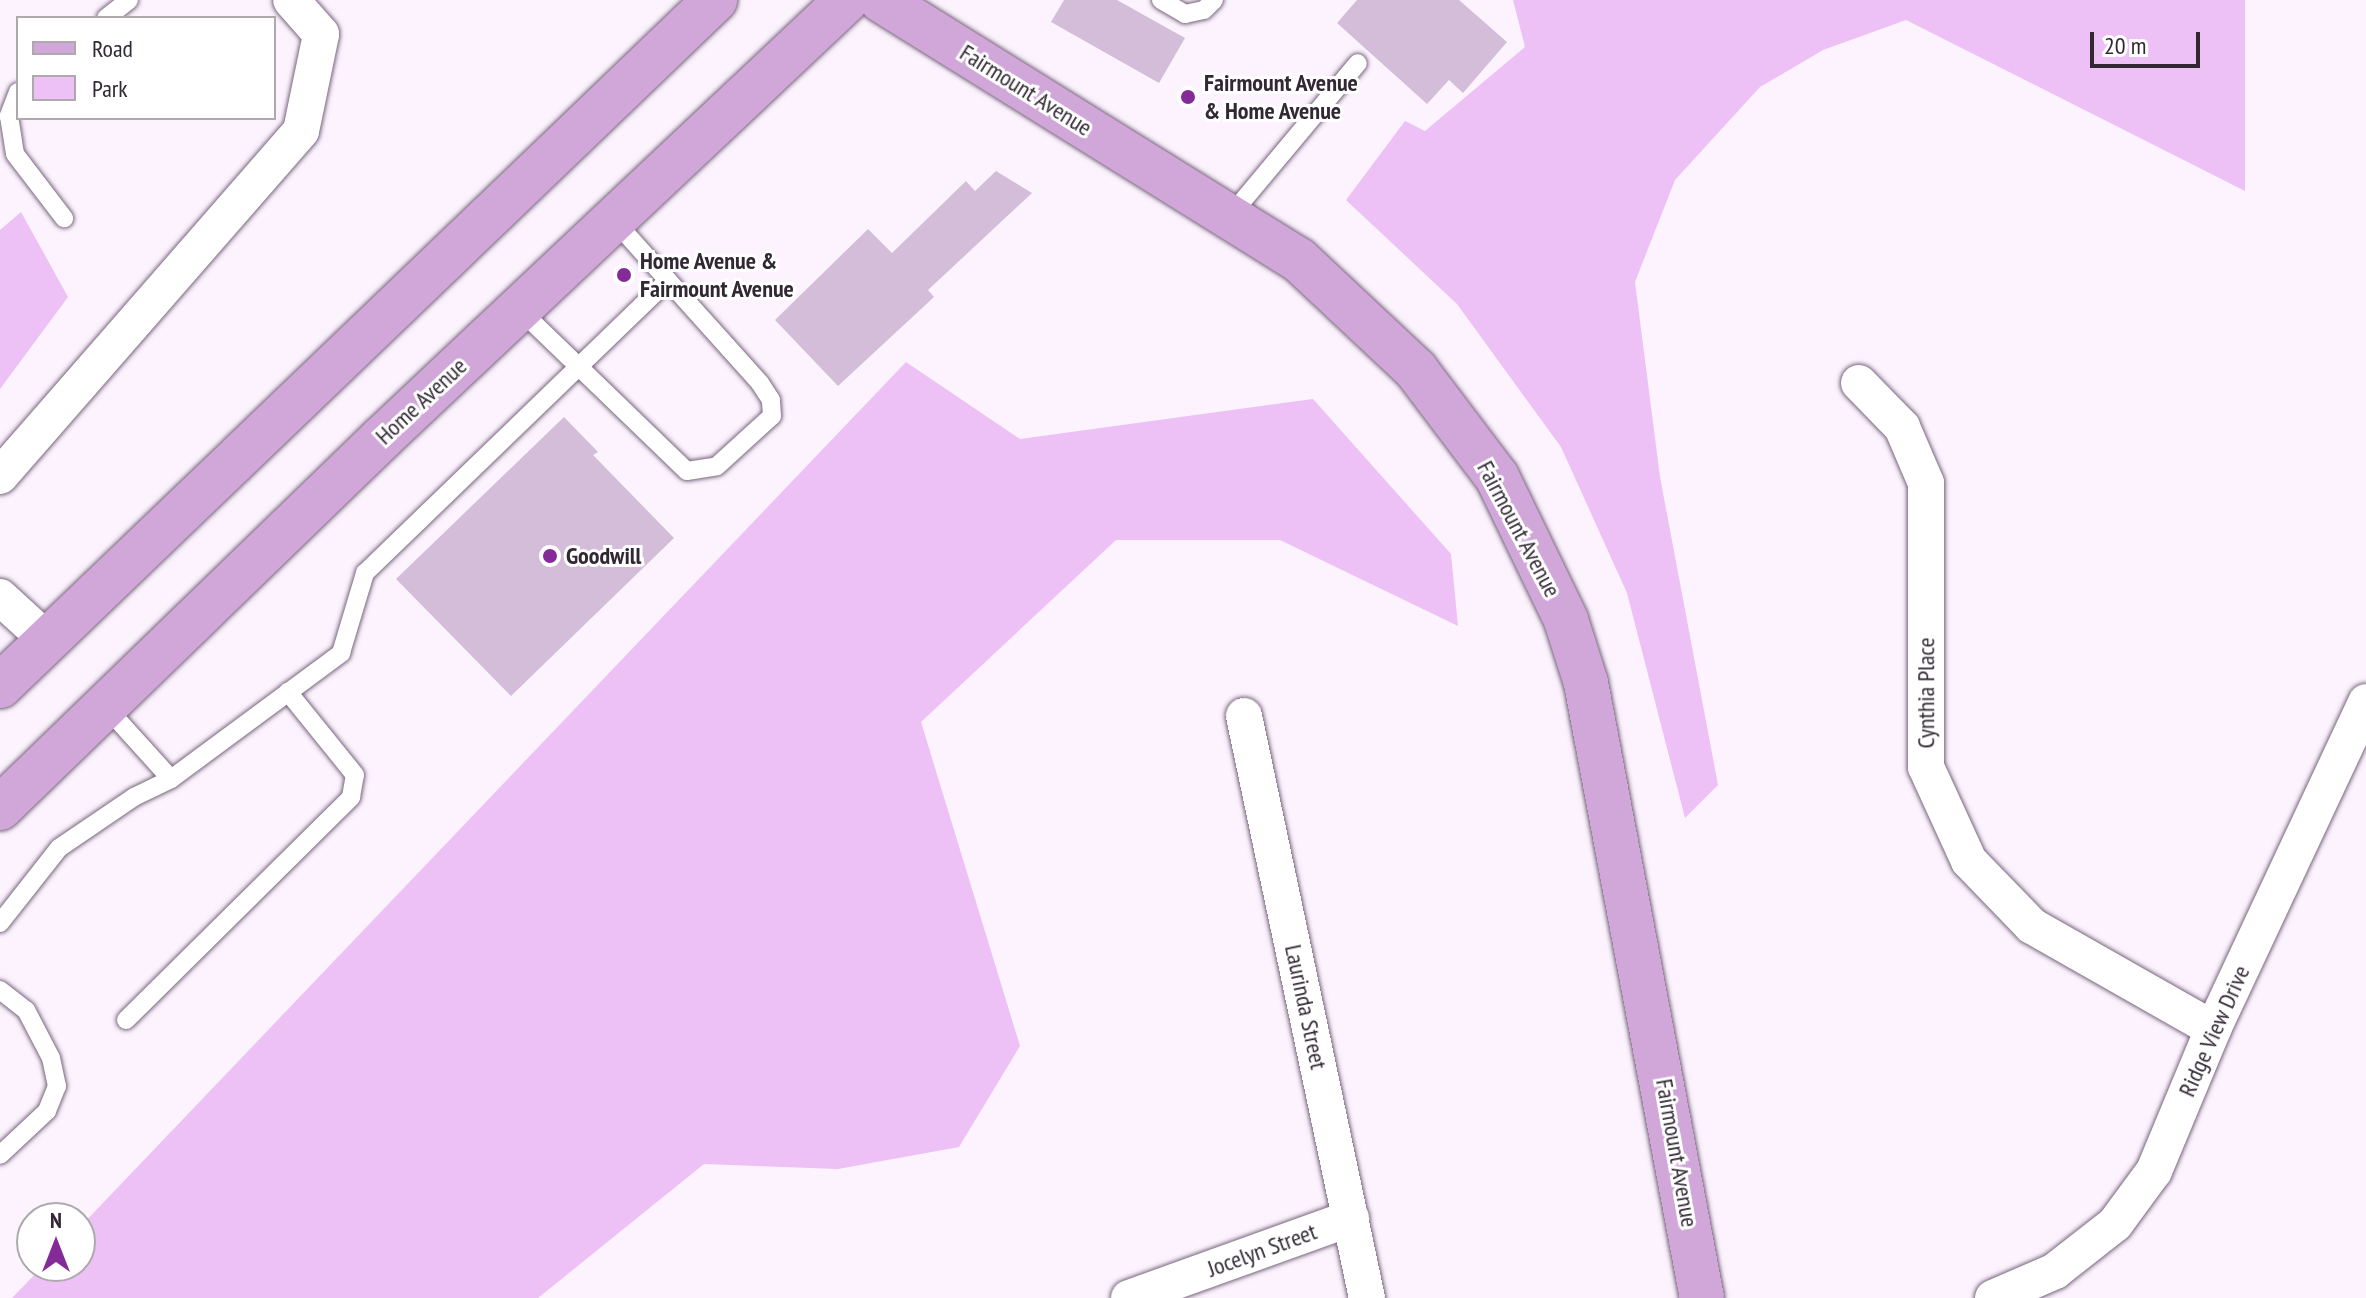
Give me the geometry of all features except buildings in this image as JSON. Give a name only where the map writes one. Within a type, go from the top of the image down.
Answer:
[{"type":"main road","points":[[0,686],[715,0]]},
{"type":"main road","name":"Home Avenue","points":[[0,808],[519,309],[847,0]]},
{"type":"main road","name":"Fairmount Avenue","points":[[881,0],[1299,260],[1416,370],[1497,477],[1566,620],[1602,745],[1702,1298]]},
{"type":"street","points":[[0,476],[301,131],[321,34],[291,0]]},
{"type":"street","name":"Cynthia Place","points":[[1859,383],[1902,427],[1926,483],[1926,767],[1969,861],[2032,926],[2213,1029]]},
{"type":"street","points":[[0,597],[47,640]]},
{"type":"street","name":"Ridge View Drive","points":[[1993,1298],[2055,1271],[2115,1224],[2154,1171],[2213,1029],[2365,707]]},
{"type":"street","name":"Laurinda Street","points":[[1244,716],[1367,1298]]},
{"type":"street","name":"Jocelyn Street","points":[[1129,1298],[1351,1218]]},
{"type":"lane","points":[[109,16],[129,0]]},
{"type":"lane","points":[[1161,0],[1185,14],[1204,10],[1214,0]]},
{"type":"lane","points":[[1230,216],[1358,63]]},
{"type":"lane","points":[[16,97],[9,116],[15,154],[64,218]]},
{"type":"lane","points":[[519,309],[687,471],[717,466],[772,416],[771,400],[760,383],[614,220]]},
{"type":"lane","points":[[0,923],[59,848],[122,805],[171,779],[341,653],[365,573],[668,280]]},
{"type":"lane","points":[[126,1020],[351,797],[355,775],[288,692]]},
{"type":"lane","points":[[105,706],[171,779]]},
{"type":"lane","points":[[0,990],[26,1010],[51,1058],[57,1086],[47,1111],[0,1155]]},
{"type":"green space","points":[[1513,0],[2245,0],[2245,191],[1906,20],[1823,50],[1760,87],[1675,180],[1635,282],[1660,477],[1718,785],[1685,818],[1627,593],[1561,447],[1457,304],[1346,200],[1405,121],[1425,131],[1525,47]]},
{"type":"green space","points":[[21,212],[68,297],[0,389],[0,230]]},
{"type":"green space","points":[[906,362],[1020,439],[1313,399],[1451,554],[1458,626],[1280,540],[1116,540],[921,722],[1020,1046],[959,1147],[838,1169],[704,1164],[538,1298],[12,1298],[28,1282],[96,1282],[96,1210]]},
{"type":"place","name":"Fairmount Avenue & Home Avenue","points":[[1188,97]]},
{"type":"place","name":"Home Avenue & Fairmount Avenue","points":[[624,275]]},
{"type":"place","name":"Goodwill","points":[[550,556]]}]
